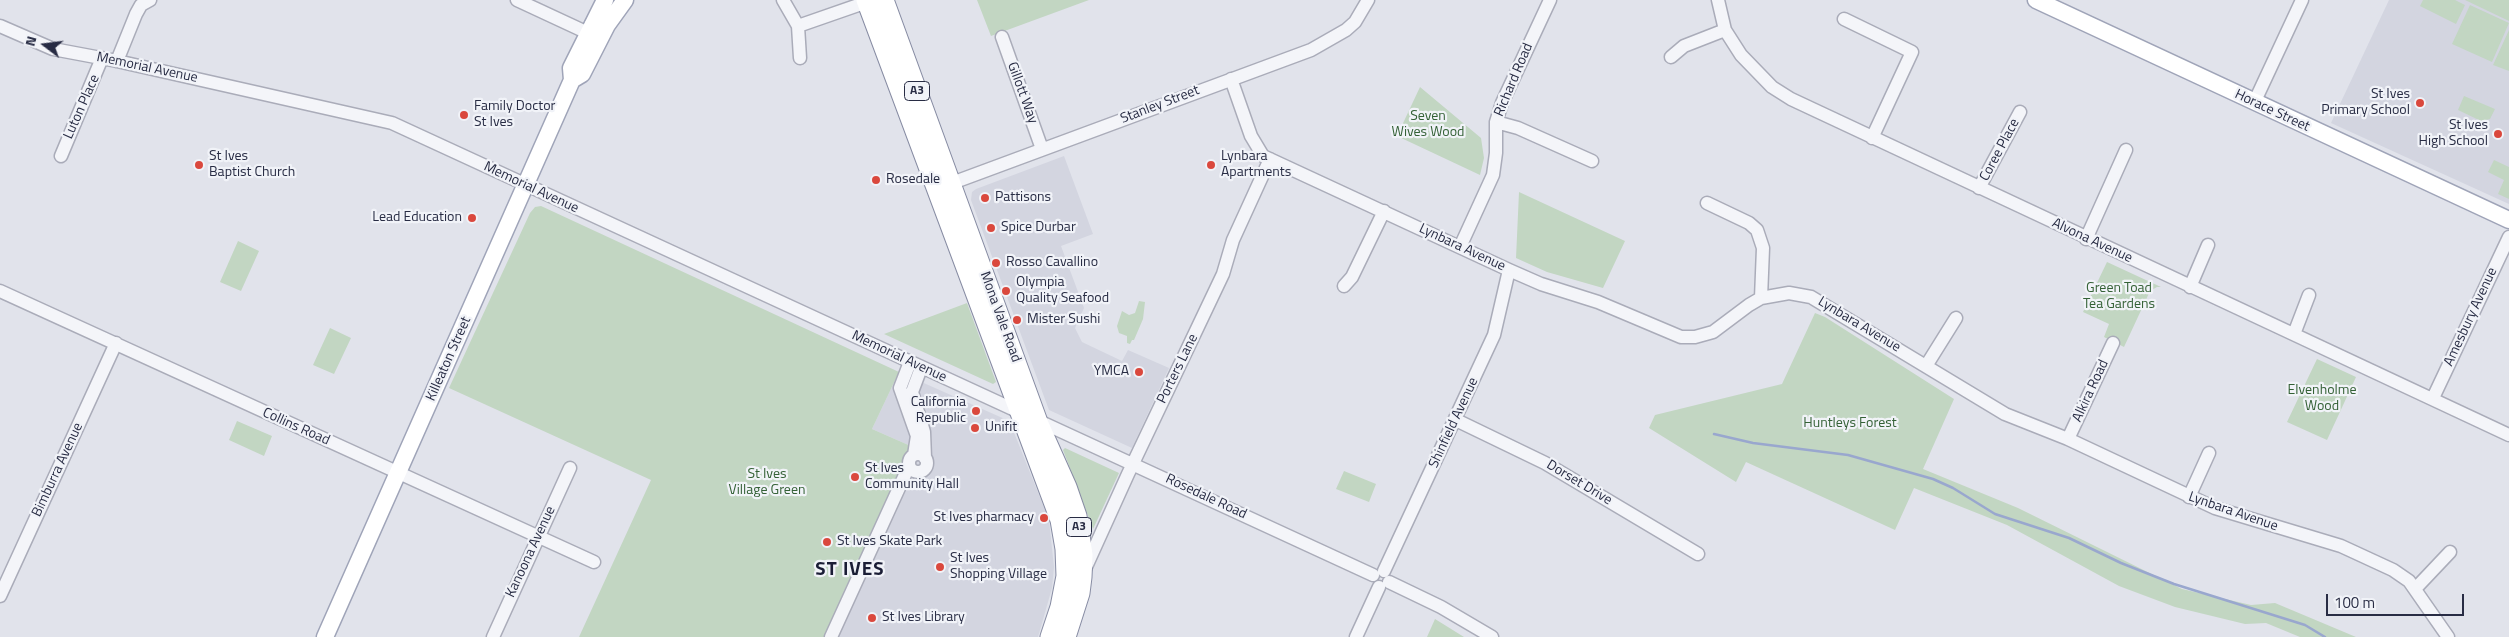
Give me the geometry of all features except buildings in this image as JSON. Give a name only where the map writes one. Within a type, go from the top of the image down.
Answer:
[{"type":"highway","name":"Mona Vale Road","points":[[872,1],[1038,422],[1060,469],[1077,516],[1083,555],[1082,577],[1080,594],[1066,637]]},
{"type":"highway","name":"Mona Vale Road","points":[[944,186],[1020,414],[1063,532],[1066,576],[1060,607],[1050,637]]},
{"type":"main road","name":"Killeaton Street","points":[[594,36],[603,0]]},
{"type":"main road","name":"Killeaton Street","points":[[324,637],[572,80],[571,68],[594,36],[625,0]]},
{"type":"main road","name":"Horace Street","points":[[2036,0],[2509,220]]},
{"type":"street","points":[[117,61],[136,14],[141,5],[150,0]]},
{"type":"street","points":[[517,0],[594,36]]},
{"type":"street","name":"Killeaton Street","points":[[594,36],[614,0]]},
{"type":"street","points":[[783,0],[798,26],[800,58]]},
{"type":"street","name":"Stanley Street","points":[[944,186],[1311,50],[1338,37],[1355,22],[1368,0]]},
{"type":"street","name":"Richard Road","points":[[1460,247],[1493,175],[1496,153],[1496,122],[1550,0]]},
{"type":"street","name":"Alvona Avenue","points":[[1718,0],[1725,30],[1741,55],[1772,87],[1791,99],[2509,435]]},
{"type":"street","points":[[2254,103],[2302,0]]},
{"type":"street","points":[[798,26],[872,1]]},
{"type":"street","points":[[1844,20],[1912,52],[1872,138]]},
{"type":"street","name":"Memorial Avenue","points":[[0,26],[53,49],[117,61],[392,123],[1038,422]]},
{"type":"street","points":[[1671,57],[1684,46],[1725,30]]},
{"type":"street","name":"Gillott Way","points":[[1002,37],[1042,149]]},
{"type":"street","name":"Luton Place","points":[[61,156],[102,58]]},
{"type":"street","name":"Lynbara Avenue","points":[[1231,79],[1254,143],[1262,154],[1509,270],[1541,284],[1598,302],[1680,337],[1695,337],[1713,332],[1749,304],[1761,298],[1790,293],[1812,296],[2005,414],[2068,439],[2215,508],[2350,550],[2400,574],[2415,589],[2448,637]]},
{"type":"street","name":"Coree Place","points":[[1980,188],[2020,112]]},
{"type":"street","points":[[1496,122],[1518,128],[1592,161]]},
{"type":"street","points":[[2086,238],[2126,150]]},
{"type":"street","name":"Porters Lane","points":[[1082,577],[1158,410],[1224,274],[1233,240],[1270,159]]},
{"type":"street","points":[[1707,204],[1749,222],[1757,230],[1763,248],[1761,298]]},
{"type":"street","points":[[1344,286],[1352,277],[1384,210]]},
{"type":"street","name":"Amesbury Avenue","points":[[2433,398],[2509,237]]},
{"type":"street","points":[[2190,287],[2208,245]]},
{"type":"street","name":"Shinfield Avenue","points":[[1356,637],[1494,336],[1509,270]]},
{"type":"street","name":"Collins Road","points":[[0,290],[594,562]]},
{"type":"street","points":[[2294,334],[2309,295]]},
{"type":"street","points":[[1926,366],[1956,318]]},
{"type":"street","name":"Bimburra Avenue","points":[[0,596],[116,343]]},
{"type":"street","name":"Alkira Road","points":[[2068,439],[2113,343]]},
{"type":"street","points":[[831,637],[913,466],[924,432],[912,392],[916,365]]},
{"type":"street","name":"Dorset Drive","points":[[1456,420],[1546,463],[1698,554]]},
{"type":"street","name":"Rosedale Road","points":[[1038,422],[1134,463],[1441,607],[1492,637]]},
{"type":"street","points":[[2190,497],[2209,453]]},
{"type":"street","name":"Kanoona Avenue","points":[[493,637],[570,468]]},
{"type":"street","points":[[2415,589],[2450,552]]},
{"type":"shaded area","name":"St Ives Primary School","points":[[2389,0],[2509,0],[2509,204],[2331,123]]},
{"type":"shaded area","points":[[1064,156],[1093,234],[1061,246],[1084,308],[1075,328],[1082,342],[1122,361],[1128,350],[1169,368],[1132,448],[1049,410],[971,200],[972,192],[976,189]]},
{"type":"shaded area","points":[[899,372],[1007,420],[1011,425],[1049,520],[1054,567],[1052,588],[1038,637],[825,637],[913,447],[872,429]]},
{"type":"green space","points":[[977,0],[1089,0],[991,36]]},
{"type":"green space","points":[[2423,0],[2455,0],[2465,5],[2456,24],[2420,6]]},
{"type":"green space","points":[[2465,0],[2509,0],[2509,21]]},
{"type":"green space","points":[[2470,5],[2509,23],[2492,62],[2452,44]]},
{"type":"green space","points":[[2509,30],[2509,71],[2493,65]]},
{"type":"green space","name":"Seven Wives Wood","points":[[1420,87],[1481,138],[1484,158],[1480,175],[1397,136]]},
{"type":"green space","points":[[2464,96],[2495,109],[2490,119],[2481,121],[2458,110]]},
{"type":"green space","points":[[2494,160],[2509,167],[2509,199],[2498,194],[2504,180],[2488,172]]},
{"type":"green space","points":[[1519,192],[1625,241],[1603,288],[1547,272],[1516,258]]},
{"type":"green space","name":"St Ives Village Green","points":[[541,206],[899,372],[872,429],[913,447],[825,637],[579,637],[651,480],[449,388],[530,213],[535,207]]},
{"type":"green space","points":[[238,241],[259,251],[241,291],[220,282]]},
{"type":"green space","name":"Green Toad Tea Gardens","points":[[2107,262],[2161,287],[2150,291],[2124,347],[2104,337],[2109,324],[2083,312]]},
{"type":"green space","points":[[1139,301],[1145,302],[1143,319],[1134,340],[1130,344],[1127,343],[1127,336],[1119,333],[1117,326],[1122,311],[1129,315],[1135,313]]},
{"type":"green space","points":[[967,303],[996,382],[993,384],[884,334]]},
{"type":"green space","name":"Huntleys Forest","points":[[1815,313],[1825,317],[1954,399],[1923,469],[2018,508],[2182,589],[2251,605],[2275,603],[2356,637],[2300,637],[2266,623],[2245,624],[2175,607],[2119,586],[2007,525],[1914,488],[1895,530],[1746,462],[1736,482],[1649,428],[1655,415],[1782,384]]},
{"type":"green space","points":[[330,328],[351,338],[334,374],[313,365]]},
{"type":"green space","name":"Elvenholme Wood","points":[[2317,359],[2356,377],[2327,440],[2287,422]]},
{"type":"green space","points":[[237,421],[272,436],[264,456],[229,440]]},
{"type":"green space","points":[[1065,448],[1119,473],[1093,529],[1063,450]]},
{"type":"green space","points":[[1344,471],[1376,484],[1369,502],[1336,489]]},
{"type":"green space","points":[[1435,619],[1464,637],[1427,637]]},
{"type":"waterway","points":[[1714,434],[1753,443],[1848,455],[1933,479],[1953,488],[1995,514],[2069,538],[2121,563],[2174,584],[2305,625],[2325,637]]},
{"type":"place","name":"St Ives Primary School","points":[[2420,103]]},
{"type":"place","name":"Family Doctor St Ives","points":[[464,115]]},
{"type":"place","name":"St Ives High School","points":[[2498,134]]},
{"type":"place","name":"St Ives Baptist Church","points":[[199,165]]},
{"type":"place","name":"Lynbara Apartments","points":[[1211,165]]},
{"type":"place","name":"Rosedale","points":[[876,180]]},
{"type":"place","name":"Pattisons","points":[[985,198]]},
{"type":"place","name":"Lead Education","points":[[472,218]]},
{"type":"place","name":"Spice Durbar","points":[[991,228]]},
{"type":"place","name":"Rosso Cavallino","points":[[996,263]]},
{"type":"place","name":"Olympia Quality Seafood","points":[[1006,291]]},
{"type":"place","name":"Mister Sushi","points":[[1017,320]]},
{"type":"place","name":"YMCA","points":[[1139,372]]},
{"type":"place","name":"California Republic","points":[[976,411]]},
{"type":"place","name":"Unifit","points":[[975,428]]},
{"type":"place","name":"St Ives Community Hall","points":[[855,477]]},
{"type":"place","name":"St Ives pharmacy","points":[[1044,518]]},
{"type":"place","name":"St Ives Skate Park","points":[[827,542]]},
{"type":"place","name":"St Ives Shopping Village","points":[[940,567]]},
{"type":"place","name":"St Ives Library","points":[[872,618]]},
{"type":"district","name":"ST IVES","points":[[850,570]]}]
